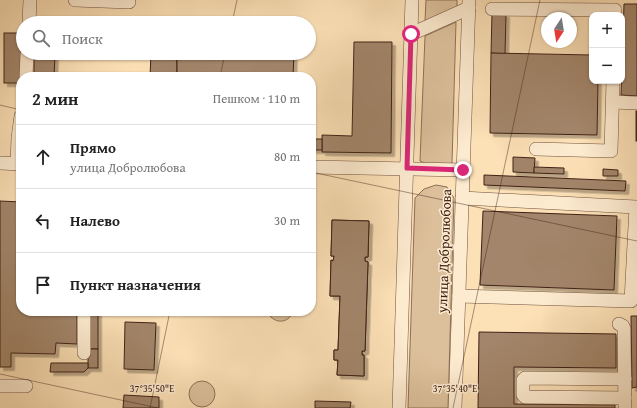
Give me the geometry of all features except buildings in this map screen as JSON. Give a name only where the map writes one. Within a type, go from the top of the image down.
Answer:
[{"type":"street","points":[[29,16],[30,0]]},
{"type":"street","points":[[75,0],[129,2]]},
{"type":"street","points":[[399,408],[412,0]]},
{"type":"street","points":[[411,34],[469,4]]},
{"type":"street","name":"улица Добролюбова","points":[[455,408],[469,4]]},
{"type":"street","points":[[492,9],[516,5],[615,8]]},
{"type":"street","points":[[26,72],[27,60]]},
{"type":"street","points":[[536,149],[611,151],[613,84]]},
{"type":"street","points":[[612,102],[637,103]]},
{"type":"street","points":[[0,163],[16,164]]},
{"type":"street","points":[[316,167],[463,170]]},
{"type":"street","points":[[459,296],[631,301],[636,206],[462,198]]},
{"type":"street","points":[[84,316],[84,354]]},
{"type":"street","points":[[619,324],[623,326],[624,329],[625,379],[625,403],[525,397],[523,395],[523,380],[525,378],[625,379]]},
{"type":"street","points":[[0,386],[26,386]]},
{"type":"shaded area","points":[[426,0],[457,0],[457,7],[425,21]]},
{"type":"shaded area","points":[[456,22],[452,163],[432,165],[420,161],[425,36]]},
{"type":"shaded area","points":[[436,185],[447,187],[454,198],[448,408],[408,408],[415,198],[424,189]]},
{"type":"shaded area","points":[[270,316],[291,316],[284,321]]},
{"type":"shaded area","points":[[202,381],[211,385],[215,394],[211,403],[202,407],[193,403],[189,394],[193,385]]},
{"type":"route","points":[[411,34],[407,168],[463,170]]}]
